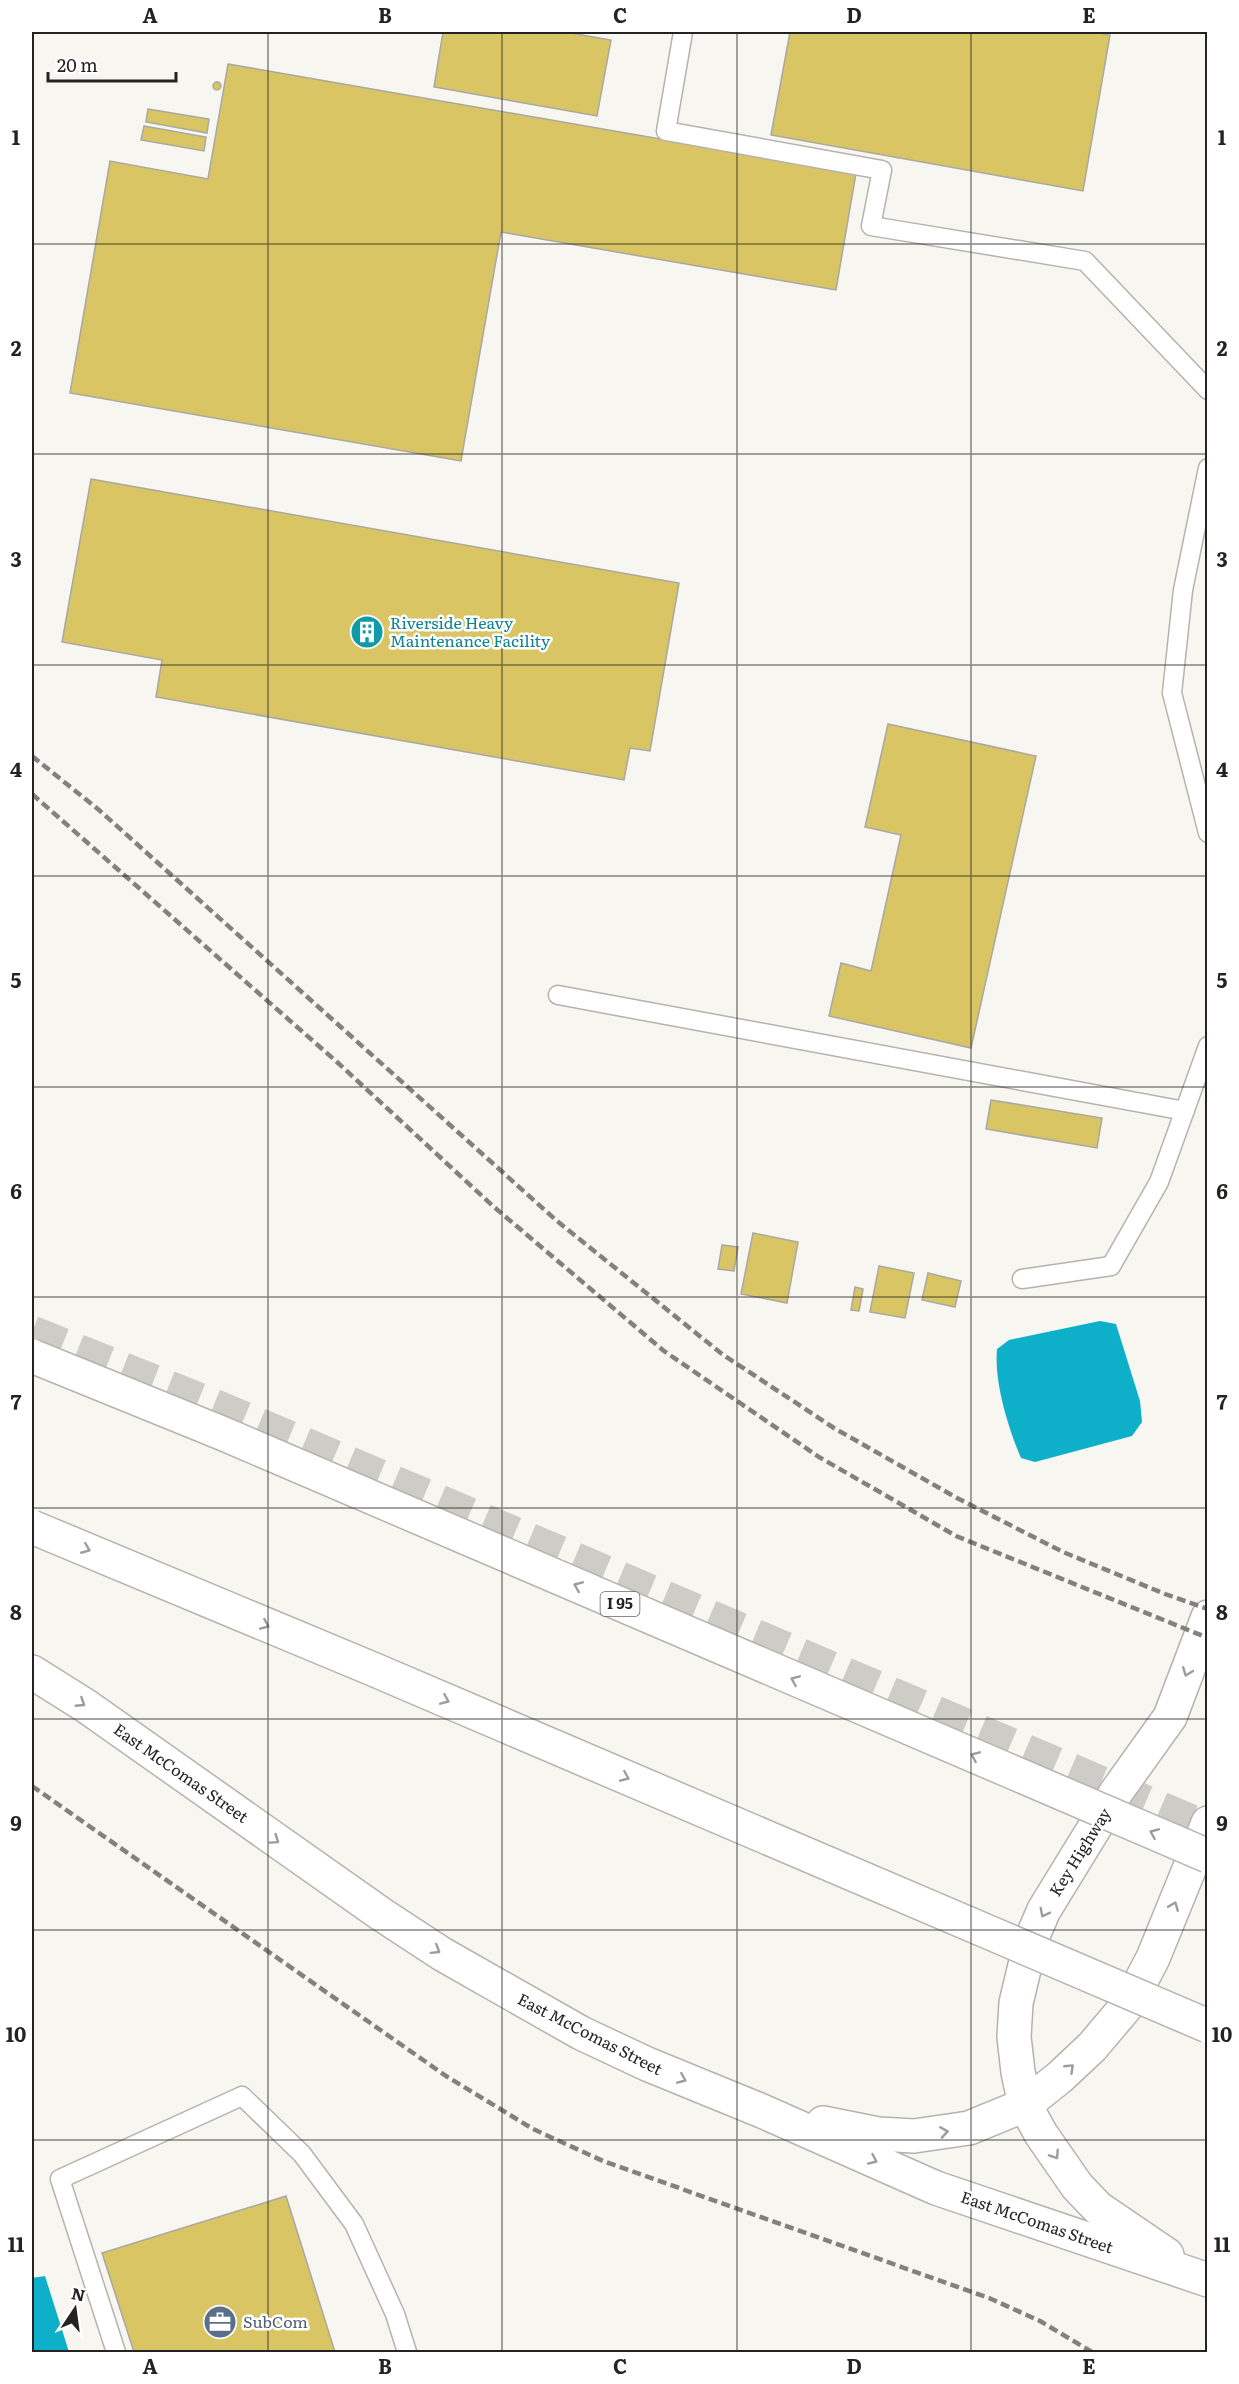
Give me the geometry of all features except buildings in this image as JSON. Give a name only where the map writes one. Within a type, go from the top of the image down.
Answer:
[{"type":"main road","name":"I 95","points":[[32,1356],[235,1439],[1208,1856]]},
{"type":"main road","points":[[32,1527],[375,1670],[1208,2026]]},
{"type":"main road","name":"Key Highway","points":[[1203,2279],[1098,2208],[1077,2186],[1058,2160],[1025,2105],[1014,2037],[1016,2003],[1030,1940],[1044,1910],[1118,1791],[1170,1717],[1208,1617]]},
{"type":"main road","name":"East McComas Street","points":[[32,1672],[86,1706],[381,1914],[442,1954],[581,2033],[656,2068],[762,2110],[936,2188],[1203,2279]]},
{"type":"main road","points":[[762,2110],[878,2134],[914,2136],[969,2128],[1025,2105],[1092,2047],[1130,2002],[1153,1958],[1208,1823]]},
{"type":"lane","points":[[683,32],[666,130],[882,170],[871,226],[1085,261],[1208,390]]},
{"type":"lane","points":[[1208,468],[1183,590],[1172,693],[1208,832]]},
{"type":"lane","points":[[558,995],[1185,1111]]},
{"type":"lane","points":[[1022,1279],[1111,1266],[1159,1182],[1208,1046]]},
{"type":"lane","points":[[116,2352],[60,2179],[242,2096],[302,2154],[354,2224],[395,2314],[407,2352]]},
{"type":"water","points":[[1100,1321],[1116,1324],[1140,1401],[1142,1422],[1132,1436],[1035,1462],[1021,1458],[1003,1404],[998,1376],[997,1349],[1009,1340]]},
{"type":"water","points":[[45,2276],[69,2352],[32,2352],[32,2278]]},
{"type":"tunnel","points":[[32,1332],[216,1406],[1208,1828]]},
{"type":"railway","points":[[32,756],[99,810],[557,1221],[722,1354],[834,1428],[957,1498],[1063,1552],[1208,1609]]},
{"type":"railway","points":[[32,794],[337,1062],[494,1207],[664,1351],[819,1457],[956,1536],[1208,1638]]},
{"type":"railway","points":[[32,1786],[446,2076],[533,2129],[603,2161],[989,2298],[1040,2321],[1092,2352]]},
{"type":"place","name":"Riverside Heavy Maintenance Facility","points":[[367,632]]},
{"type":"place","name":"SubCom","points":[[220,2322]]}]
